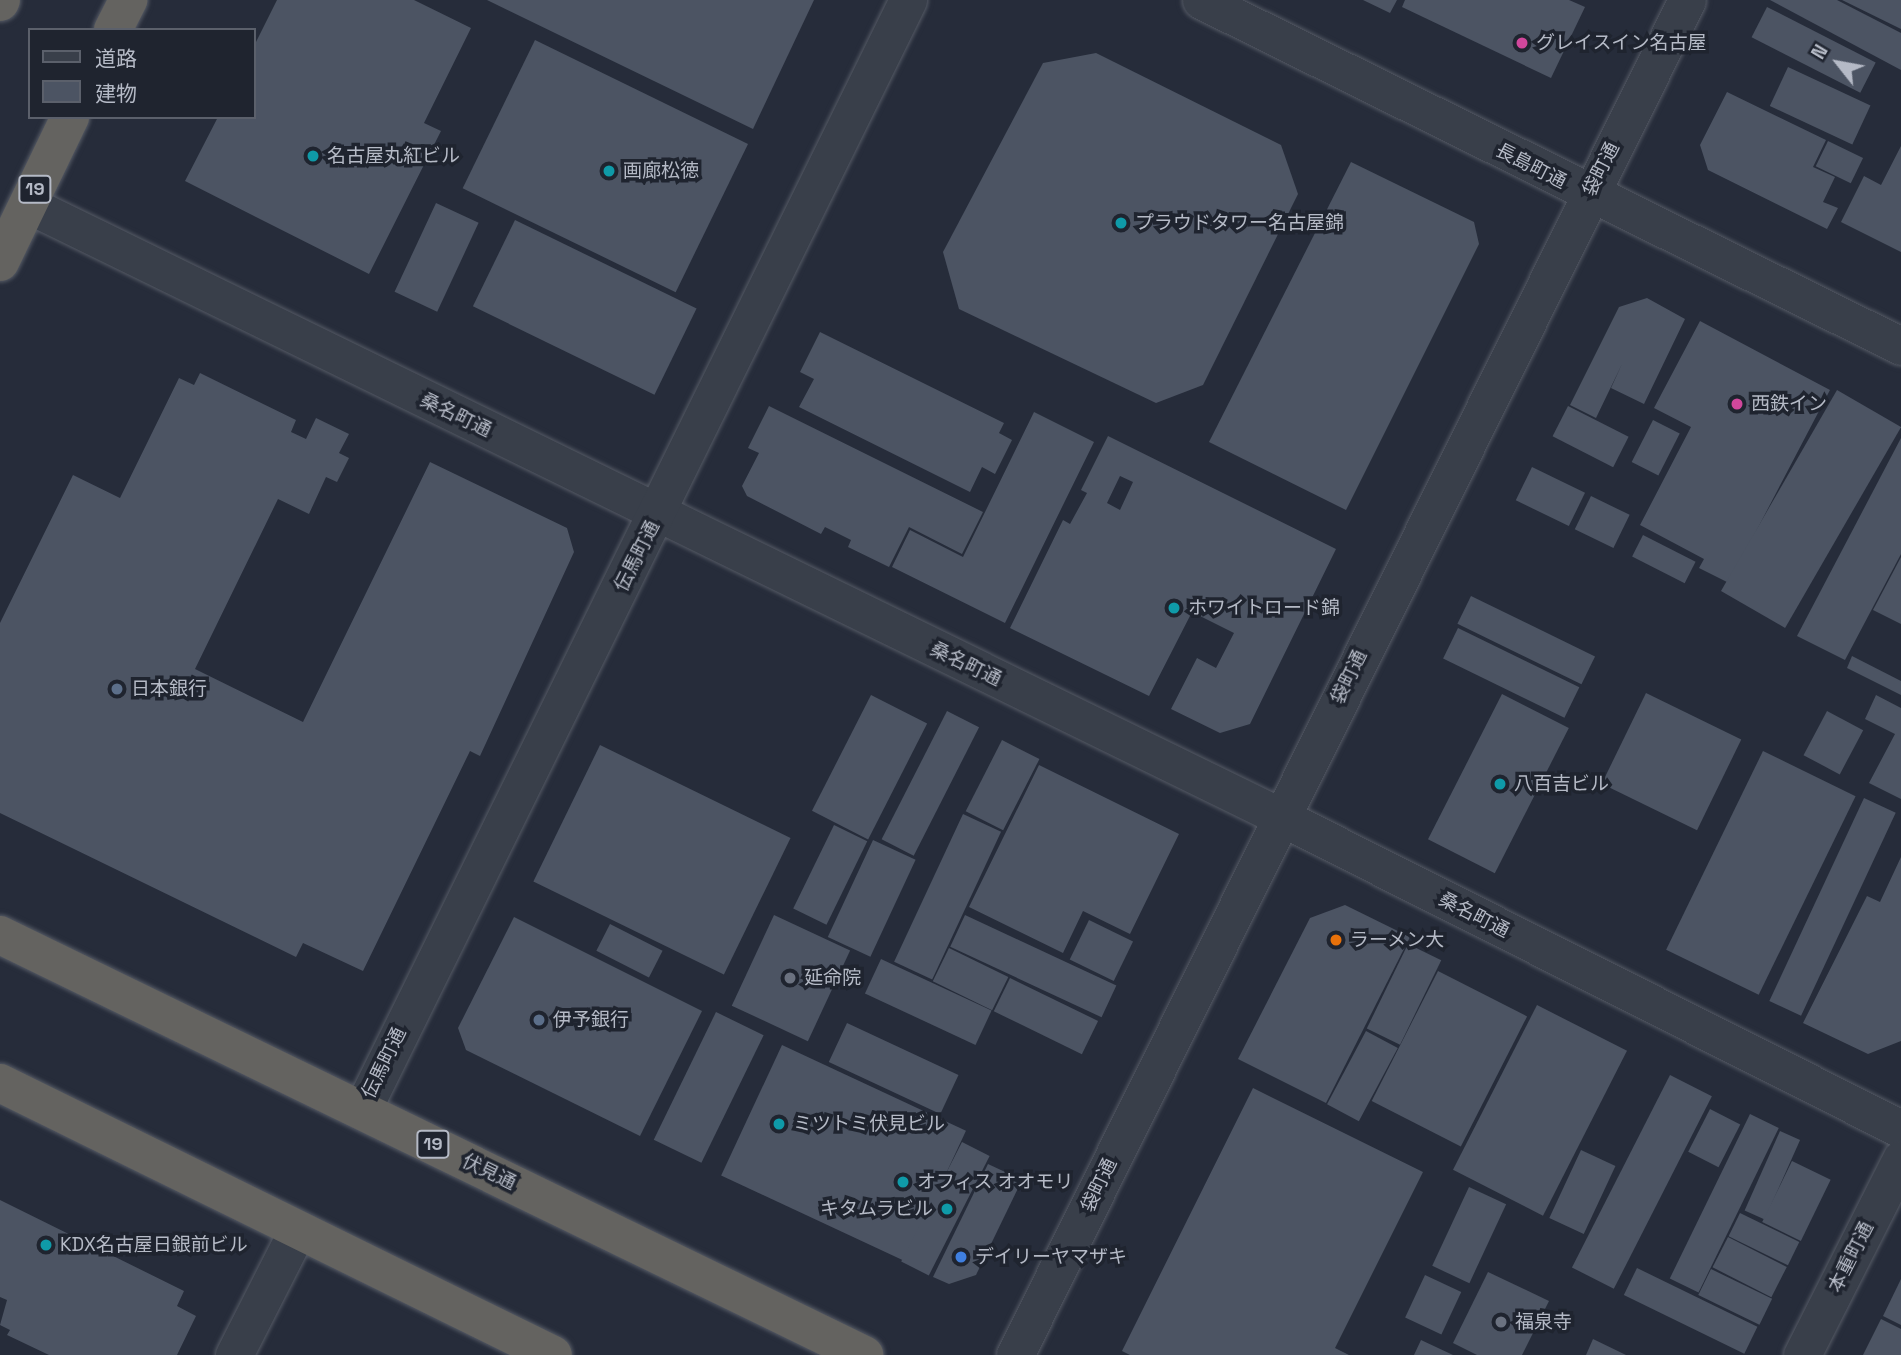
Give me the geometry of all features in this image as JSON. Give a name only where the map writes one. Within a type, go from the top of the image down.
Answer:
[{"type":"highway","points":[[114,28],[128,0]]},
{"type":"highway","name":"19","points":[[0,262],[69,119]]},
{"type":"highway","name":"伏見通","points":[[0,935],[864,1355]]},
{"type":"highway","points":[[0,1083],[553,1355]]},
{"type":"street","name":"伝馬町通","points":[[362,1110],[659,514],[908,0]]},
{"type":"street","name":"長島町通","points":[[1201,0],[1588,194],[1901,346]]},
{"type":"street","name":"袋町通","points":[[1015,1355],[1588,194],[1687,0]]},
{"type":"street","name":"桑名町通","points":[[27,204],[1281,817],[1901,1129]]},
{"type":"street","name":"本重町通","points":[[1802,1355],[1901,1159]]},
{"type":"street","points":[[234,1355],[298,1231]]},
{"type":"building","name":"名古屋丸紅ビル","points":[[277,0],[414,0],[471,28],[424,123],[441,131],[369,274],[185,181],[217,119],[256,119],[256,42]]},
{"type":"building","points":[[487,0],[814,0],[753,129]]},
{"type":"building","points":[[1363,0],[1397,0],[1390,13]]},
{"type":"building","name":"グレイスイン名古屋","points":[[1405,0],[1569,0],[1585,7],[1551,78],[1402,7]]},
{"type":"building","points":[[1770,0],[1837,0],[1901,33],[1901,70]]},
{"type":"building","points":[[1842,0],[1901,0],[1901,29]]},
{"type":"building","points":[[1767,7],[1876,62],[1860,93],[1752,37]]},
{"type":"building","points":[[535,40],[748,144],[676,292],[463,188]]},
{"type":"building","name":"プラウドタワー名古屋錦","points":[[1096,53],[1281,145],[1298,194],[1203,385],[1156,403],[959,309],[943,252],[1043,63]]},
{"type":"building","points":[[1788,67],[1870,105],[1852,144],[1770,106]]},
{"type":"building","points":[[1727,92],[1826,140],[1813,167],[1835,177],[1823,202],[1838,208],[1827,229],[1708,170],[1700,145]]},
{"type":"building","points":[[1828,141],[1863,158],[1851,183],[1816,166]]},
{"type":"building","points":[[1901,146],[1901,252],[1841,222],[1864,176],[1881,185]]},
{"type":"building","points":[[1351,162],[1474,222],[1479,244],[1346,510],[1209,442]]},
{"type":"building","points":[[436,203],[479,223],[437,312],[395,292]]},
{"type":"building","points":[[515,220],[697,309],[654,395],[473,306]]},
{"type":"building","points":[[1647,298],[1685,319],[1644,404],[1611,388],[1622,364],[1596,418],[1570,405],[1619,307]]},
{"type":"building","points":[[1700,321],[1830,390],[1729,583],[1699,568],[1704,559],[1640,525],[1691,427],[1654,408]]},
{"type":"building","points":[[820,332],[1004,423],[999,433],[1012,440],[995,474],[982,467],[970,492],[799,407],[814,379],[800,372]]},
{"type":"building","name":"日本銀行","points":[[200,373],[296,420],[291,432],[306,439],[316,418],[349,434],[339,453],[349,458],[337,482],[326,477],[309,514],[278,499],[195,669],[303,722],[430,462],[567,528],[574,552],[480,756],[470,751],[363,971],[303,943],[296,957],[0,813],[0,623],[73,475],[120,498],[179,378],[194,385]]},
{"type":"building","points":[[1837,390],[1901,427],[1785,628],[1721,591]]},
{"type":"building","points":[[769,406],[983,512],[962,554],[909,527],[889,567],[848,547],[851,540],[825,527],[821,534],[747,496],[742,486],[759,453],[748,448]]},
{"type":"building","points":[[1568,406],[1629,437],[1613,467],[1553,436]]},
{"type":"building","points":[[1034,412],[1094,442],[1005,623],[892,567],[910,530],[963,557]]},
{"type":"building","points":[[1653,420],[1680,434],[1658,475],[1632,462]]},
{"type":"building","points":[[1108,436],[1336,549],[1250,724],[1220,733],[1171,709],[1197,658],[1216,668],[1234,633],[1192,612],[1149,696],[1010,628],[1063,520],[1070,524],[1087,493],[1081,490]],"holes":[[[1120,476],[1133,482],[1120,510],[1107,503]]]},
{"type":"building","points":[[1901,438],[1901,554],[1845,660],[1797,636]]},
{"type":"building","points":[[1532,467],[1585,493],[1569,526],[1516,500]]},
{"type":"building","points":[[1591,496],[1630,515],[1613,548],[1575,529]]},
{"type":"building","points":[[1643,535],[1696,562],[1685,583],[1632,556]]},
{"type":"building","points":[[1901,557],[1901,624],[1873,610]]},
{"type":"building","points":[[1471,596],[1595,656],[1581,684],[1457,624]]},
{"type":"building","points":[[1458,628],[1579,687],[1564,718],[1443,659]]},
{"type":"building","points":[[1852,656],[1901,681],[1901,695],[1847,668]]},
{"type":"building","points":[[1646,693],[1741,739],[1697,830],[1602,784]]},
{"type":"building","name":"八百吉ビル","points":[[1502,694],[1569,728],[1495,873],[1428,839]]},
{"type":"building","points":[[871,695],[927,724],[868,839],[812,811]]},
{"type":"building","points":[[1876,695],[1901,708],[1901,799],[1869,783],[1895,734],[1865,719]]},
{"type":"building","points":[[947,711],[979,727],[914,856],[882,839]]},
{"type":"building","points":[[1827,711],[1863,730],[1840,774],[1804,755]]},
{"type":"building","points":[[1002,740],[1039,759],[1003,830],[966,811]]},
{"type":"building","points":[[600,745],[791,838],[724,975],[533,882]]},
{"type":"building","points":[[1763,751],[1856,796],[1759,995],[1666,950]]},
{"type":"building","points":[[1039,765],[1179,834],[1130,934],[1083,911],[1063,953],[969,907]]},
{"type":"building","points":[[1864,798],[1896,813],[1801,1016],[1769,1001]]},
{"type":"building","points":[[963,814],[1001,832],[932,979],[894,962]]},
{"type":"building","points":[[834,825],[867,841],[826,925],[793,909]]},
{"type":"building","points":[[873,840],[916,860],[870,957],[828,937]]},
{"type":"building","points":[[1901,857],[1901,1041],[1868,1054],[1803,1023],[1867,896],[1880,902]]},
{"type":"building","points":[[1345,905],[1410,937],[1326,1103],[1238,1059],[1310,918]]},
{"type":"building","name":"延命院","points":[[774,915],[850,950],[808,1041],[732,1006]]},
{"type":"building","points":[[965,915],[1116,986],[1102,1017],[950,947]]},
{"type":"building","points":[[514,917],[702,1011],[640,1136],[466,1050],[458,1028]]},
{"type":"building","points":[[1089,920],[1133,941],[1114,981],[1070,960]]},
{"type":"building","points":[[610,924],[663,951],[649,978],[596,951]]},
{"type":"building","points":[[1408,944],[1441,960],[1400,1045],[1367,1028]]},
{"type":"building","points":[[949,948],[1008,977],[992,1010],[933,981]]},
{"type":"building","points":[[881,959],[992,1011],[976,1045],[865,993]]},
{"type":"building","points":[[1438,971],[1527,1016],[1461,1146],[1372,1101]]},
{"type":"building","points":[[1010,978],[1098,1021],[1082,1054],[994,1011]]},
{"type":"building","points":[[1537,1005],[1627,1051],[1543,1216],[1453,1170]]},
{"type":"building","points":[[716,1012],[764,1035],[701,1163],[654,1140]]},
{"type":"building","points":[[847,1023],[958,1075],[940,1114],[829,1062]]},
{"type":"building","points":[[1366,1031],[1398,1048],[1359,1121],[1327,1104]]},
{"type":"building","points":[[782,1045],[966,1131],[905,1261],[721,1176]]},
{"type":"building","points":[[1670,1075],[1712,1096],[1614,1289],[1572,1267]]},
{"type":"building","points":[[1253,1088],[1423,1172],[1335,1348],[1349,1355],[1130,1355],[1122,1351]]},
{"type":"building","points":[[1710,1109],[1740,1124],[1719,1167],[1688,1152]]},
{"type":"building","points":[[1750,1114],[1779,1128],[1699,1293],[1670,1278]]},
{"type":"building","points":[[1780,1131],[1800,1140],[1765,1219],[1745,1210]]},
{"type":"building","name":"キタムラビル","points":[[962,1142],[990,1156],[929,1275],[901,1261]]},
{"type":"building","points":[[1581,1150],[1615,1166],[1584,1234],[1549,1218]]},
{"type":"building","points":[[1792,1161],[1831,1180],[1801,1241],[1762,1222]]},
{"type":"building","points":[[988,1164],[1022,1180],[976,1275],[949,1284],[933,1277]]},
{"type":"building","points":[[1469,1187],[1506,1204],[1469,1283],[1432,1266]]},
{"type":"building","name":"KDX名古屋日銀前ビル","points":[[0,1200],[184,1291],[177,1306],[196,1316],[177,1355],[49,1355],[7,1335],[10,1330],[0,1325],[7,1300],[0,1297]]},
{"type":"building","points":[[1740,1213],[1799,1242],[1788,1265],[1729,1236]]},
{"type":"building","points":[[1728,1237],[1787,1267],[1771,1297],[1713,1267]]},
{"type":"building","points":[[1637,1268],[1757,1327],[1744,1354],[1624,1295]]},
{"type":"building","points":[[1711,1269],[1772,1299],[1759,1325],[1698,1295]]},
{"type":"building","name":"福泉寺","points":[[1488,1272],[1549,1301],[1522,1355],[1477,1355],[1453,1343]]},
{"type":"building","points":[[1425,1275],[1461,1292],[1441,1335],[1405,1318]]},
{"type":"building","points":[[1901,1279],[1901,1325],[1883,1316]]},
{"type":"building","points":[[1881,1319],[1901,1329],[1901,1355],[1863,1355]]},
{"type":"building","points":[[1593,1339],[1626,1355],[1586,1355]]},
{"type":"building","points":[[1421,1340],[1453,1355],[1414,1355]]},
{"type":"place","name":"グレイスイン名古屋","points":[[1522,43]]},
{"type":"place","name":"名古屋丸紅ビル","points":[[313,156]]},
{"type":"place","name":"画廊松徳","points":[[609,171]]},
{"type":"place","name":"プラウドタワー名古屋錦","points":[[1121,223]]},
{"type":"place","name":"西鉄イン","points":[[1737,404]]},
{"type":"place","name":"ホワイトロード錦","points":[[1174,608]]},
{"type":"place","name":"日本銀行","points":[[117,689]]},
{"type":"place","name":"八百吉ビル","points":[[1500,784]]},
{"type":"place","name":"ラーメン大","points":[[1336,940]]},
{"type":"place","name":"延命院","points":[[790,978]]},
{"type":"place","name":"伊予銀行","points":[[539,1020]]},
{"type":"place","name":"ミツトミ伏見ビル","points":[[779,1124]]},
{"type":"place","name":"オフィス オオモリ","points":[[903,1182]]},
{"type":"place","name":"キタムラビル","points":[[947,1209]]},
{"type":"place","name":"KDX名古屋日銀前ビル","points":[[46,1245]]},
{"type":"place","name":"デイリーヤマザキ","points":[[961,1257]]},
{"type":"place","name":"福泉寺","points":[[1501,1322]]}]
